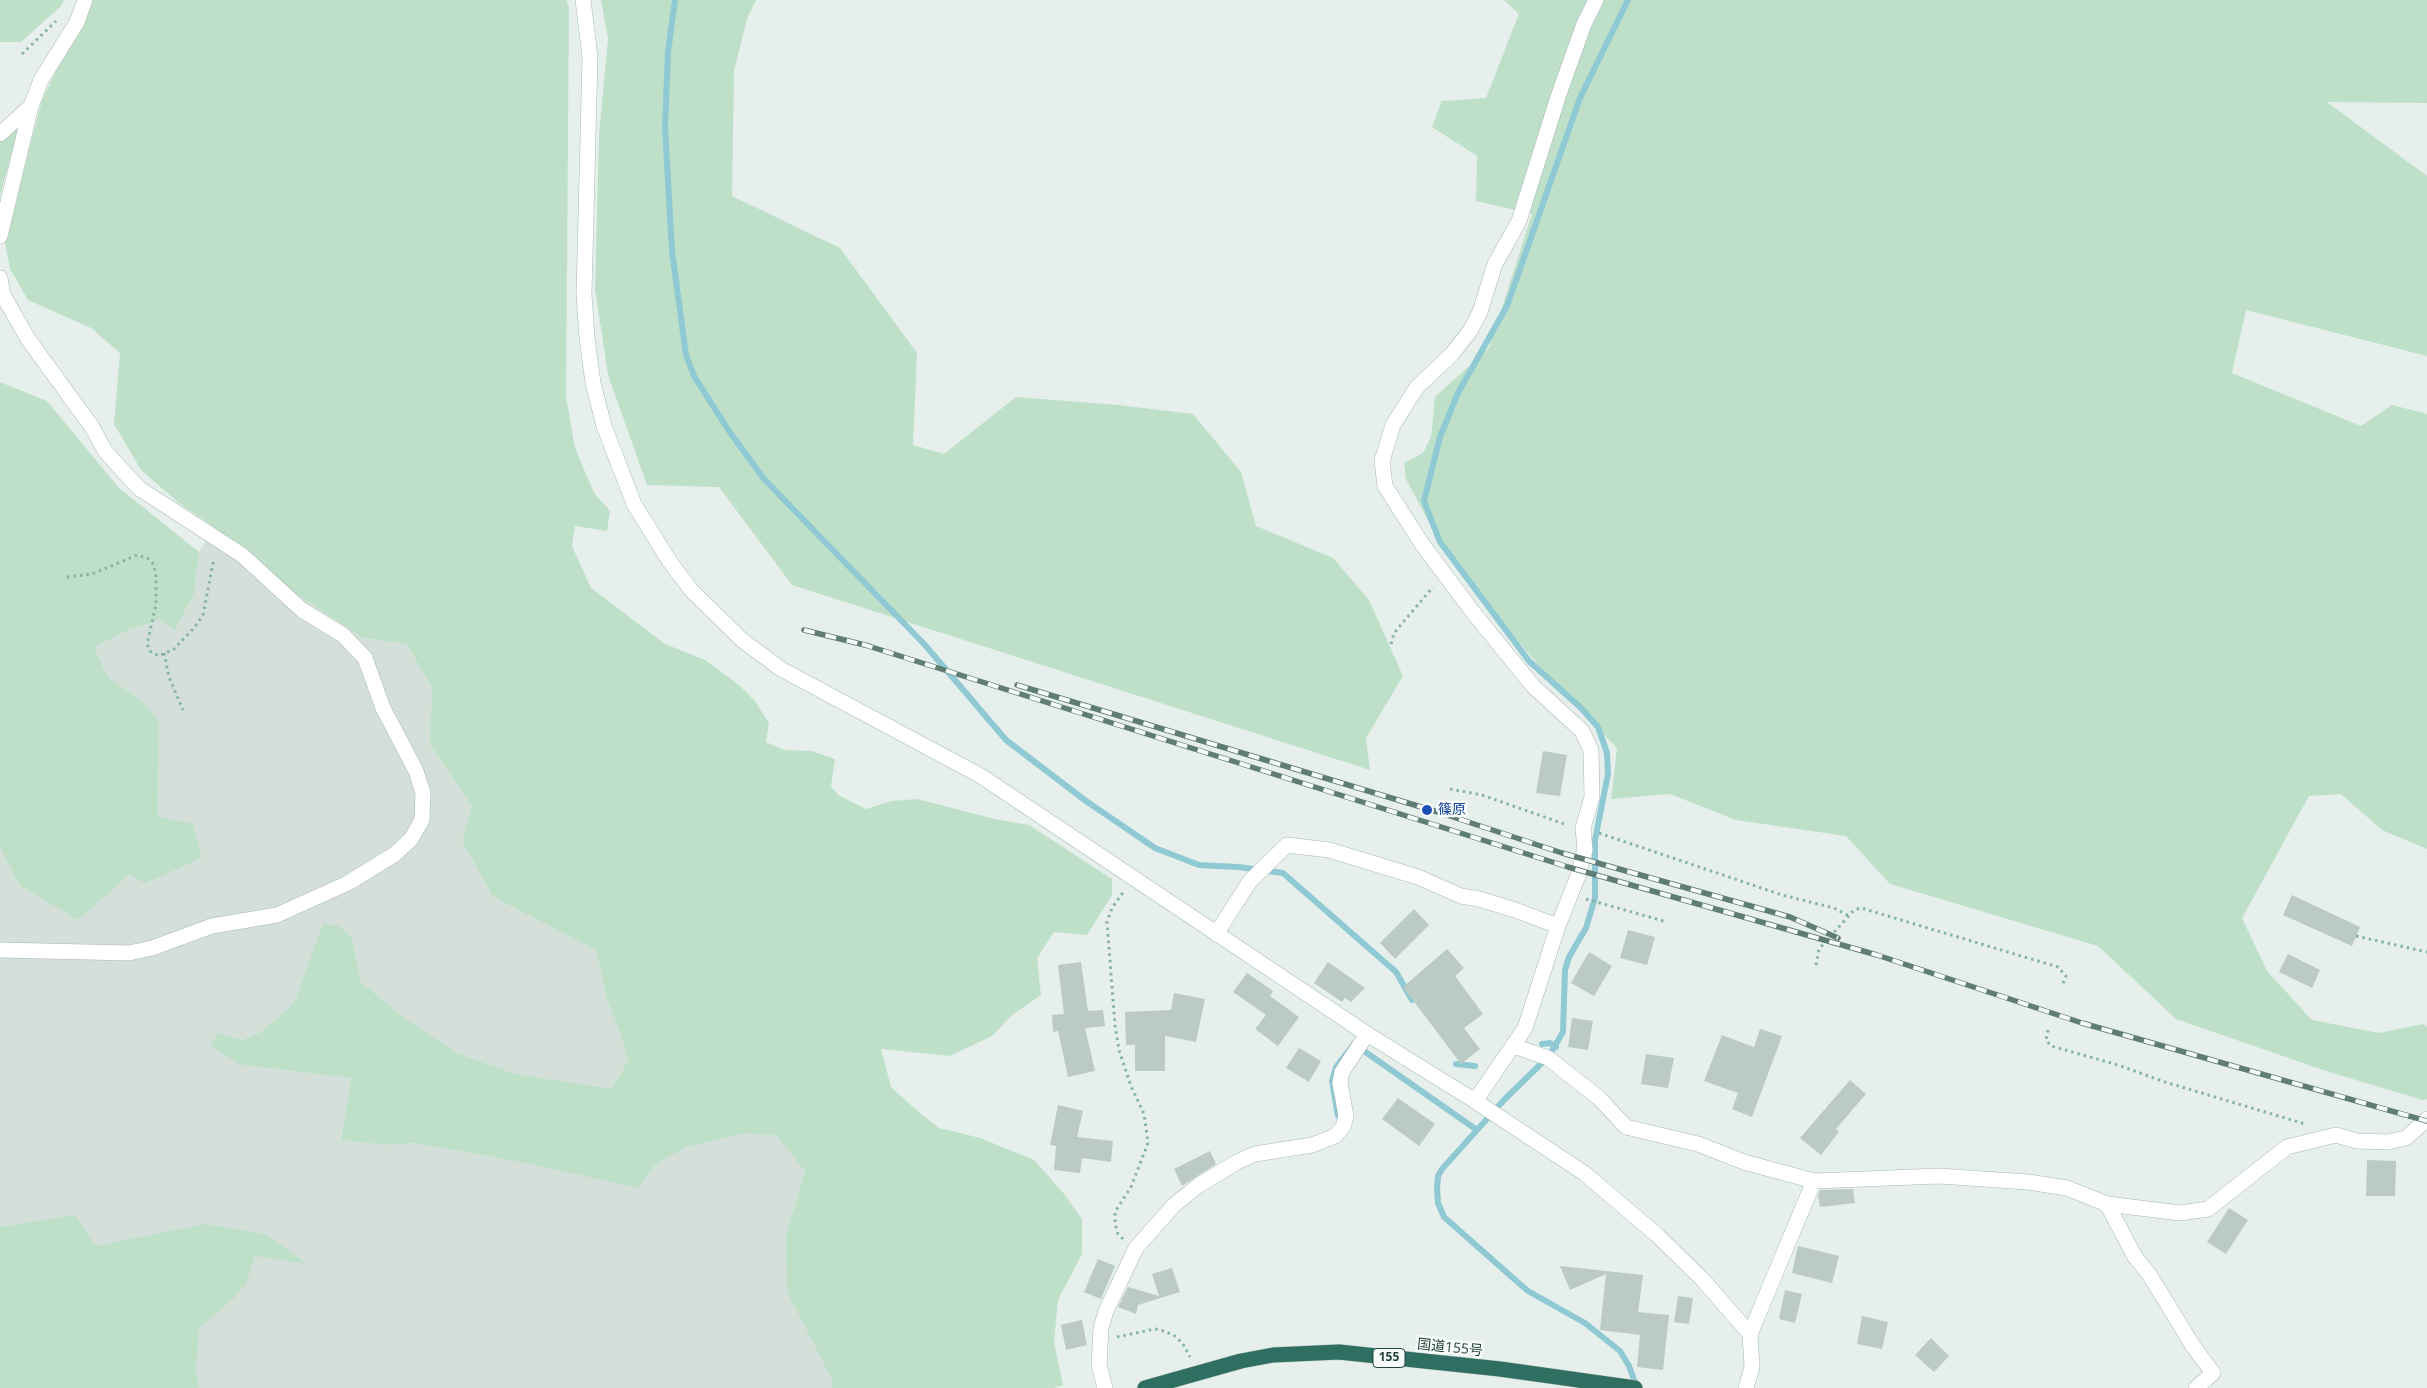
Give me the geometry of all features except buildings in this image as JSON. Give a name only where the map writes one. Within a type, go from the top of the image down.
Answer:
[{"type":"highway","name":"国道155号","points":[[1146,1388],[1273,1355],[1339,1352],[1500,1370],[1635,1388]]},
{"type":"street","points":[[0,236],[31,106],[41,80],[77,22],[85,0]]},
{"type":"street","points":[[583,0],[590,57],[584,294],[593,382],[619,469],[634,504],[661,548],[692,592],[742,640],[781,669],[981,776],[1367,1034],[1475,1101],[1584,1173],[1657,1235],[1702,1279],[1750,1334]]},
{"type":"street","points":[[1475,1101],[1525,1028],[1558,926],[1578,876],[1585,850],[1583,828],[1592,797],[1591,750],[1582,732],[1533,686],[1443,572],[1385,486],[1382,461],[1393,425],[1417,387],[1452,354],[1470,331],[1480,312],[1495,264],[1519,222],[1558,97],[1584,24],[1596,0]]},
{"type":"street","points":[[0,134],[31,106]]},
{"type":"street","points":[[0,278],[3,294],[28,339],[92,428],[105,451],[140,489],[242,556],[302,610],[343,635],[364,658],[383,708],[416,771],[423,793],[422,820],[410,839],[395,854],[348,883],[277,915],[212,926],[152,948],[129,953],[0,950]]},
{"type":"street","points":[[1216,934],[1250,881],[1287,845],[1329,850],[1418,877],[1461,896],[1479,899],[1515,910],[1558,926]]},
{"type":"street","points":[[1105,1388],[1098,1366],[1099,1340],[1106,1312],[1136,1248],[1174,1205],[1199,1185],[1237,1162],[1255,1154],[1312,1145],[1335,1136],[1343,1127],[1346,1116],[1341,1089],[1342,1072],[1367,1034]]},
{"type":"street","points":[[1514,1046],[1548,1058],[1599,1098],[1626,1127],[1698,1144],[1744,1162],[1814,1181],[1939,1176],[2028,1182],[2068,1188],[2108,1204],[2180,1213],[2208,1208],[2287,1148],[2336,1135],[2357,1142],[2388,1142],[2406,1138],[2427,1119]]},
{"type":"street","points":[[1746,1388],[1752,1367],[1750,1334],[1814,1181]]},
{"type":"street","points":[[2108,1204],[2135,1257],[2149,1274],[2193,1346],[2213,1373],[2196,1388]]},
{"type":"path","points":[[22,54],[56,20]]},
{"type":"path","points":[[67,577],[92,574],[137,555],[149,559],[154,565],[156,604],[148,644],[150,651],[159,656],[174,649],[194,628],[203,614],[219,541]]},
{"type":"path","points":[[1391,644],[1394,633],[1430,592],[1443,572]]},
{"type":"path","points":[[164,654],[169,677],[183,710]]},
{"type":"path","points":[[1450,789],[1482,795],[1782,894],[1834,908],[1849,916]]},
{"type":"path","points":[[1133,879],[1112,908],[1107,922],[1106,935],[1119,1050],[1131,1086],[1144,1114],[1148,1142],[1131,1187],[1115,1212],[1118,1234],[1125,1242],[1136,1248]]},
{"type":"path","points":[[1571,891],[1588,900],[1667,922]]},
{"type":"path","points":[[1816,965],[1819,949],[1854,910],[1869,909],[2058,967],[2066,976],[2062,986]]},
{"type":"path","points":[[2356,936],[2427,952]]},
{"type":"path","points":[[2048,1030],[2046,1040],[2051,1046],[2118,1065],[2165,1082],[2336,1135]]},
{"type":"path","points":[[1099,1340],[1155,1329],[1164,1331],[1174,1336],[1190,1354],[1194,1374]]},
{"type":"shaded area","points":[[214,527],[290,590],[363,638],[406,644],[432,687],[430,745],[472,806],[462,841],[493,897],[596,950],[607,1000],[620,1032],[628,1060],[612,1089],[516,1074],[457,1053],[407,1020],[361,982],[352,938],[324,924],[294,1003],[261,1032],[242,1040],[218,1033],[242,1065],[351,1078],[341,1139],[388,1145],[414,1143],[521,1162],[655,1165],[686,1147],[745,1133],[777,1136],[805,1170],[786,1233],[833,1381],[832,1388],[0,1388],[0,847],[20,886],[78,920],[129,875],[158,818],[159,720],[137,697],[108,677],[94,647],[129,630],[159,620],[175,630],[194,594],[199,552]]},
{"type":"green space","points":[[0,0],[64,0],[61,6],[21,42],[0,42]]},
{"type":"green space","points":[[91,0],[566,0],[569,7],[566,396],[575,448],[594,493],[610,511],[607,531],[575,526],[572,546],[591,588],[665,644],[705,660],[739,685],[755,701],[769,723],[766,742],[784,750],[812,751],[835,759],[831,786],[838,795],[866,809],[891,801],[917,799],[999,820],[1029,825],[1112,879],[1112,895],[1087,935],[1054,932],[1037,958],[1041,995],[1012,1015],[992,1036],[950,1056],[881,1049],[891,1087],[921,1114],[939,1128],[980,1138],[1034,1160],[1065,1195],[1082,1219],[1082,1254],[1058,1300],[1054,1342],[1063,1385],[1054,1388],[832,1388],[833,1381],[787,1292],[786,1234],[805,1171],[777,1136],[745,1133],[686,1147],[655,1165],[639,1188],[521,1162],[414,1143],[388,1145],[341,1140],[351,1078],[242,1065],[210,1046],[218,1033],[242,1040],[261,1032],[294,1003],[323,924],[339,926],[352,938],[361,982],[407,1020],[457,1053],[516,1074],[612,1089],[628,1060],[620,1032],[607,1000],[596,950],[493,897],[462,841],[472,806],[430,745],[432,687],[406,644],[363,638],[290,590],[214,527],[179,503],[141,470],[114,424],[120,353],[91,328],[28,300],[10,269],[5,243],[42,100]]},
{"type":"green space","points":[[601,0],[756,0],[747,19],[734,71],[732,196],[840,248],[917,353],[913,445],[944,454],[1016,397],[1118,405],[1193,414],[1241,472],[1256,526],[1333,558],[1369,600],[1403,676],[1366,738],[1370,770],[792,585],[719,487],[647,485],[608,375],[595,289],[599,135],[608,39]]},
{"type":"green space","points":[[1504,0],[2427,0],[2427,103],[2327,102],[2427,176],[2427,356],[2246,310],[2232,373],[2361,426],[2392,405],[2427,414],[2427,849],[2382,830],[2341,794],[2309,796],[2242,918],[2267,971],[2312,1020],[2379,1033],[2423,1024],[2427,1027],[2427,1099],[2423,1100],[2326,1071],[2176,1019],[2098,946],[1890,884],[1846,836],[1736,820],[1670,794],[1611,799],[1617,748],[1560,690],[1499,619],[1431,526],[1406,479],[1404,463],[1423,453],[1431,437],[1435,397],[1489,348],[1532,214],[1476,201],[1477,156],[1432,127],[1442,101],[1486,98],[1519,14]]},
{"type":"green space","points":[[19,126],[3,184],[0,196],[0,138]]},
{"type":"green space","points":[[0,382],[47,401],[119,488],[199,552],[194,594],[175,630],[159,620],[129,630],[94,647],[108,677],[137,697],[159,720],[158,817],[193,824],[202,858],[145,883],[129,875],[78,920],[20,886],[0,847]]},
{"type":"green space","points":[[75,1215],[95,1246],[206,1224],[266,1234],[307,1264],[255,1256],[246,1284],[233,1299],[199,1328],[196,1372],[199,1388],[0,1388],[0,1227]]},
{"type":"waterway","points":[[675,0],[668,52],[665,128],[672,251],[686,355],[694,376],[729,431],[764,479],[925,645],[1006,740],[1086,801],[1155,848],[1199,865],[1238,867],[1283,873],[1396,972],[1412,1000]]},
{"type":"waterway","points":[[1628,0],[1580,98],[1507,306],[1458,393],[1440,437],[1424,501],[1440,542],[1529,661],[1581,708],[1598,727],[1607,753],[1608,774],[1595,840],[1595,898],[1586,928],[1569,957],[1565,970],[1563,1032],[1549,1056],[1504,1100],[1442,1169],[1438,1176],[1438,1203],[1444,1217],[1528,1291],[1585,1323],[1620,1351],[1629,1366],[1637,1388]]},
{"type":"waterway","points":[[1542,1044],[1550,1043],[1556,1047]]},
{"type":"waterway","points":[[1338,1116],[1332,1081],[1336,1067],[1354,1044],[1477,1130]]},
{"type":"waterway","points":[[1456,1064],[1475,1066]]},
{"type":"railway","points":[[804,630],[869,646]]},
{"type":"railway","points":[[862,644],[1568,867],[1877,955],[2082,1023],[2427,1121]]},
{"type":"railway","points":[[1017,685],[1441,813],[1562,853],[1790,917],[1838,938]]},
{"type":"place","name":"篠原","points":[[1427,810]]}]
